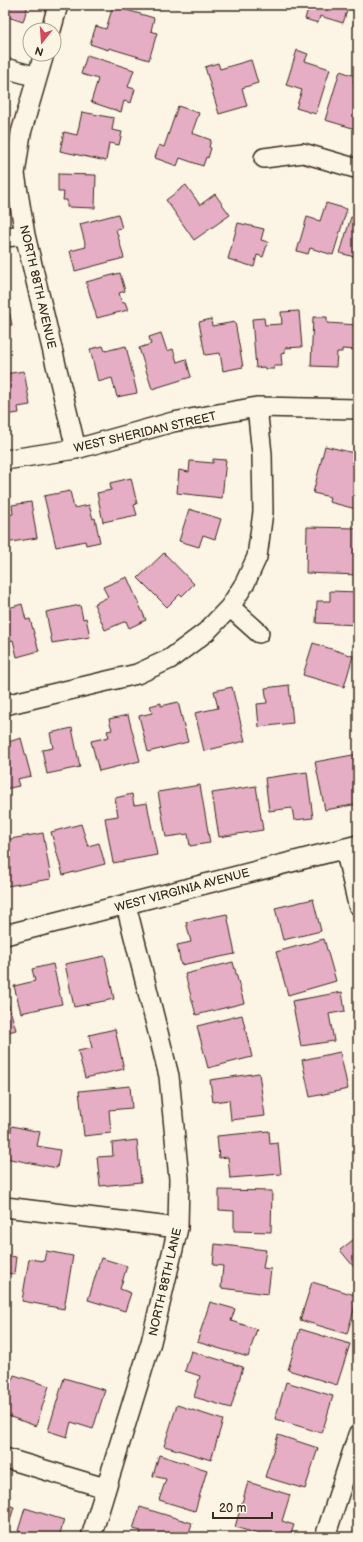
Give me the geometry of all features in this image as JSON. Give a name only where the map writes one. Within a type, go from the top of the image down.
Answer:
[{"type":"street","points":[[53,22],[58,5]]},
{"type":"street","name":"NORTH 88TH AVENUE","points":[[42,62],[21,133],[15,174],[25,235],[76,449]]},
{"type":"street","points":[[5,68],[37,77]]},
{"type":"street","points":[[264,158],[303,153],[358,169]]},
{"type":"street","points":[[5,237],[25,235]]},
{"type":"street","points":[[5,705],[137,674],[170,659],[206,632],[230,607],[245,583],[257,557],[263,512],[262,454],[257,407]]},
{"type":"street","name":"WEST SHERIDAN STREET","points":[[5,460],[76,449],[173,422],[257,407],[358,409]]},
{"type":"street","points":[[230,607],[260,633]]},
{"type":"street","points":[[352,846],[358,905]]},
{"type":"street","name":"WEST VIRGINIA AVENUE","points":[[5,935],[352,846]]},
{"type":"street","name":"NORTH 88TH LANE","points":[[91,1537],[151,1342],[178,1228],[179,1179],[169,1076],[126,905]]},
{"type":"street","points":[[5,1207],[178,1228]]},
{"type":"street","points":[[325,1537],[358,1435]]},
{"type":"street","points":[[5,1458],[105,1488]]},
{"type":"building","points":[[5,5],[28,5],[23,22],[5,16]]},
{"type":"building","points":[[143,5],[161,5],[159,10]]},
{"type":"building","points":[[309,5],[349,5],[343,23],[320,16],[318,23],[305,19]]},
{"type":"building","points":[[113,6],[154,18],[151,31],[157,33],[149,60],[90,44],[96,26],[106,29]]},
{"type":"building","points":[[358,8],[358,27],[353,26]]},
{"type":"building","points":[[297,50],[308,54],[305,61],[330,69],[316,114],[296,108],[302,90],[286,85]]},
{"type":"building","points":[[87,55],[134,70],[128,87],[135,89],[131,103],[124,101],[121,112],[91,102],[98,79],[81,74]]},
{"type":"building","points":[[251,60],[258,83],[242,88],[247,106],[219,114],[205,67],[218,63],[220,69]]},
{"type":"building","points":[[340,71],[355,76],[353,82],[358,83],[358,123],[356,129],[325,120]]},
{"type":"building","points":[[178,106],[199,113],[192,133],[211,140],[209,147],[211,148],[208,158],[206,157],[203,166],[180,158],[177,166],[155,158],[159,145],[164,147]]},
{"type":"building","points":[[82,112],[114,118],[112,130],[122,132],[119,145],[109,143],[106,161],[60,151],[64,132],[77,135]]},
{"type":"building","points":[[58,174],[96,175],[95,208],[67,207],[67,200],[63,200],[64,192],[58,192]]},
{"type":"building","points":[[186,185],[200,205],[215,194],[230,215],[194,240],[166,200]]},
{"type":"building","points":[[326,203],[347,209],[333,255],[310,248],[308,254],[297,251],[307,217],[320,221]]},
{"type":"building","points":[[118,214],[122,228],[116,229],[124,258],[75,271],[70,251],[86,247],[80,224]]},
{"type":"building","points":[[351,217],[358,219],[358,258],[340,253]]},
{"type":"building","points":[[238,223],[264,229],[261,240],[268,242],[263,257],[257,255],[254,267],[228,259]]},
{"type":"building","points":[[120,273],[125,291],[119,293],[122,303],[125,302],[128,310],[97,318],[86,282]]},
{"type":"building","points":[[5,291],[12,325],[5,326]]},
{"type":"building","points":[[299,311],[302,347],[285,348],[285,353],[281,354],[282,366],[274,366],[274,369],[265,369],[264,367],[256,368],[252,319],[264,318],[265,325],[282,324],[281,312]]},
{"type":"building","points":[[313,317],[327,317],[327,323],[358,325],[358,350],[342,349],[342,352],[337,352],[336,367],[311,366]]},
{"type":"building","points":[[211,319],[212,326],[235,322],[243,367],[223,371],[220,353],[205,355],[199,322]]},
{"type":"building","points":[[161,333],[167,351],[173,349],[177,362],[186,359],[191,377],[152,389],[139,348],[151,344],[149,337]]},
{"type":"building","points":[[103,346],[105,351],[126,346],[137,393],[117,397],[112,378],[98,382],[90,349]]},
{"type":"building","points":[[24,371],[30,405],[18,407],[19,413],[5,415],[5,374]]},
{"type":"building","points":[[325,446],[358,454],[358,500],[356,509],[329,502],[330,497],[313,493]]},
{"type":"building","points":[[213,459],[226,460],[222,498],[177,493],[179,470],[189,472],[190,461],[213,463]]},
{"type":"building","points":[[131,478],[137,504],[134,505],[137,515],[103,522],[97,493],[111,490],[110,483]]},
{"type":"building","points":[[70,491],[74,508],[89,505],[93,519],[95,518],[100,542],[86,545],[85,541],[56,547],[44,496]]},
{"type":"building","points":[[31,502],[37,538],[5,543],[5,515],[13,514],[12,505]]},
{"type":"building","points":[[189,509],[221,519],[215,539],[203,535],[199,547],[179,541]]},
{"type":"building","points":[[307,527],[358,528],[358,575],[306,573]]},
{"type":"building","points":[[164,553],[194,584],[182,596],[180,594],[167,607],[138,578]]},
{"type":"building","points":[[127,577],[146,620],[129,628],[126,621],[105,630],[94,604],[108,597],[103,587]]},
{"type":"building","points":[[330,591],[358,592],[358,625],[316,623],[317,601],[330,601]]},
{"type":"building","points":[[22,604],[26,620],[30,619],[39,651],[17,657],[13,640],[5,642],[5,609]]},
{"type":"building","points":[[80,605],[83,619],[86,618],[90,637],[52,643],[46,612]]},
{"type":"building","points":[[313,643],[353,656],[344,687],[303,675]]},
{"type":"building","points":[[289,685],[293,723],[259,727],[257,704],[267,703],[265,688]]},
{"type":"building","points":[[232,687],[245,741],[204,751],[195,713],[218,708],[214,691]]},
{"type":"building","points":[[178,702],[188,742],[148,752],[139,716],[152,713],[150,706],[161,703],[161,706]]},
{"type":"building","points":[[128,715],[140,761],[99,771],[91,741],[109,737],[107,731],[112,730],[109,719]]},
{"type":"building","points":[[72,728],[80,767],[47,774],[42,750],[53,748],[50,733]]},
{"type":"building","points":[[21,738],[31,776],[17,779],[19,786],[5,789],[5,743]]},
{"type":"building","points":[[358,754],[358,804],[325,810],[315,762]]},
{"type":"building","points":[[307,772],[313,818],[294,820],[292,808],[269,811],[265,778]]},
{"type":"building","points":[[200,785],[210,843],[190,846],[188,834],[166,837],[158,792]]},
{"type":"building","points":[[256,786],[263,830],[219,837],[212,793]]},
{"type":"building","points":[[132,794],[134,805],[147,803],[157,855],[113,863],[105,818],[118,816],[115,798]]},
{"type":"building","points":[[81,824],[88,846],[99,843],[105,864],[63,875],[51,832]]},
{"type":"building","points":[[43,833],[51,879],[7,886],[5,875],[5,840]]},
{"type":"building","points":[[313,899],[321,931],[283,940],[275,908]]},
{"type":"building","points":[[227,914],[235,954],[181,965],[177,945],[191,942],[186,922]]},
{"type":"building","points":[[324,939],[336,981],[288,995],[276,952]]},
{"type":"building","points":[[105,956],[114,999],[74,1007],[65,964]]},
{"type":"building","points":[[233,962],[244,1003],[196,1015],[185,974]]},
{"type":"building","points":[[53,964],[62,1004],[21,1013],[14,986],[35,981],[32,969]]},
{"type":"building","points":[[342,992],[345,1011],[329,1014],[334,1041],[301,1046],[292,1001]]},
{"type":"building","points":[[5,993],[16,1030],[5,1033]]},
{"type":"building","points":[[242,1015],[252,1057],[208,1068],[197,1026]]},
{"type":"building","points":[[115,1029],[124,1069],[85,1078],[78,1051],[92,1048],[89,1035]]},
{"type":"building","points":[[340,1052],[348,1089],[310,1097],[302,1060]]},
{"type":"building","points":[[259,1073],[265,1116],[231,1120],[229,1100],[213,1102],[210,1080]]},
{"type":"building","points":[[130,1086],[132,1108],[109,1110],[111,1133],[84,1136],[79,1091]]},
{"type":"building","points":[[12,1126],[40,1132],[37,1146],[60,1150],[57,1168],[5,1158]]},
{"type":"building","points":[[269,1131],[270,1144],[278,1143],[281,1174],[230,1178],[228,1157],[219,1158],[217,1136]]},
{"type":"building","points":[[137,1140],[141,1182],[100,1186],[97,1157],[113,1156],[112,1143]]},
{"type":"building","points":[[219,1190],[272,1191],[271,1232],[234,1231],[234,1211],[219,1210]]},
{"type":"building","points":[[358,1236],[358,1272],[340,1250]]},
{"type":"building","points":[[215,1244],[266,1250],[263,1268],[271,1269],[268,1294],[221,1288],[223,1266],[213,1265]]},
{"type":"building","points":[[46,1251],[73,1256],[64,1309],[22,1301],[29,1259],[44,1261]]},
{"type":"building","points":[[5,1255],[16,1257],[14,1274],[5,1273]]},
{"type":"building","points":[[101,1258],[127,1266],[120,1289],[131,1293],[125,1311],[88,1300]]},
{"type":"building","points":[[312,1282],[358,1296],[347,1334],[300,1320]]},
{"type":"building","points":[[210,1302],[235,1309],[231,1321],[257,1329],[248,1357],[197,1342]]},
{"type":"building","points":[[300,1329],[350,1344],[337,1385],[288,1370]]},
{"type":"building","points":[[191,1351],[243,1367],[231,1408],[194,1397],[200,1376],[185,1371]]},
{"type":"building","points":[[14,1375],[49,1386],[36,1426],[5,1415],[5,1401]]},
{"type":"building","points":[[64,1378],[105,1390],[93,1429],[71,1422],[67,1437],[48,1431]]},
{"type":"building","points":[[286,1382],[333,1396],[322,1433],[275,1419]]},
{"type":"building","points":[[177,1405],[223,1420],[211,1460],[164,1446]]},
{"type":"building","points":[[278,1435],[318,1448],[305,1489],[265,1477]]},
{"type":"building","points":[[159,1455],[207,1470],[195,1511],[159,1500],[166,1479],[153,1476]]},
{"type":"building","points":[[248,1482],[290,1495],[282,1521],[294,1525],[290,1537],[268,1537],[235,1527]]},
{"type":"building","points":[[5,1504],[14,1507],[5,1537]]},
{"type":"building","points":[[140,1507],[192,1523],[188,1537],[139,1537],[141,1531],[133,1529]]},
{"type":"building","points":[[25,1508],[64,1520],[59,1537],[28,1537],[29,1535],[18,1531]]}]
